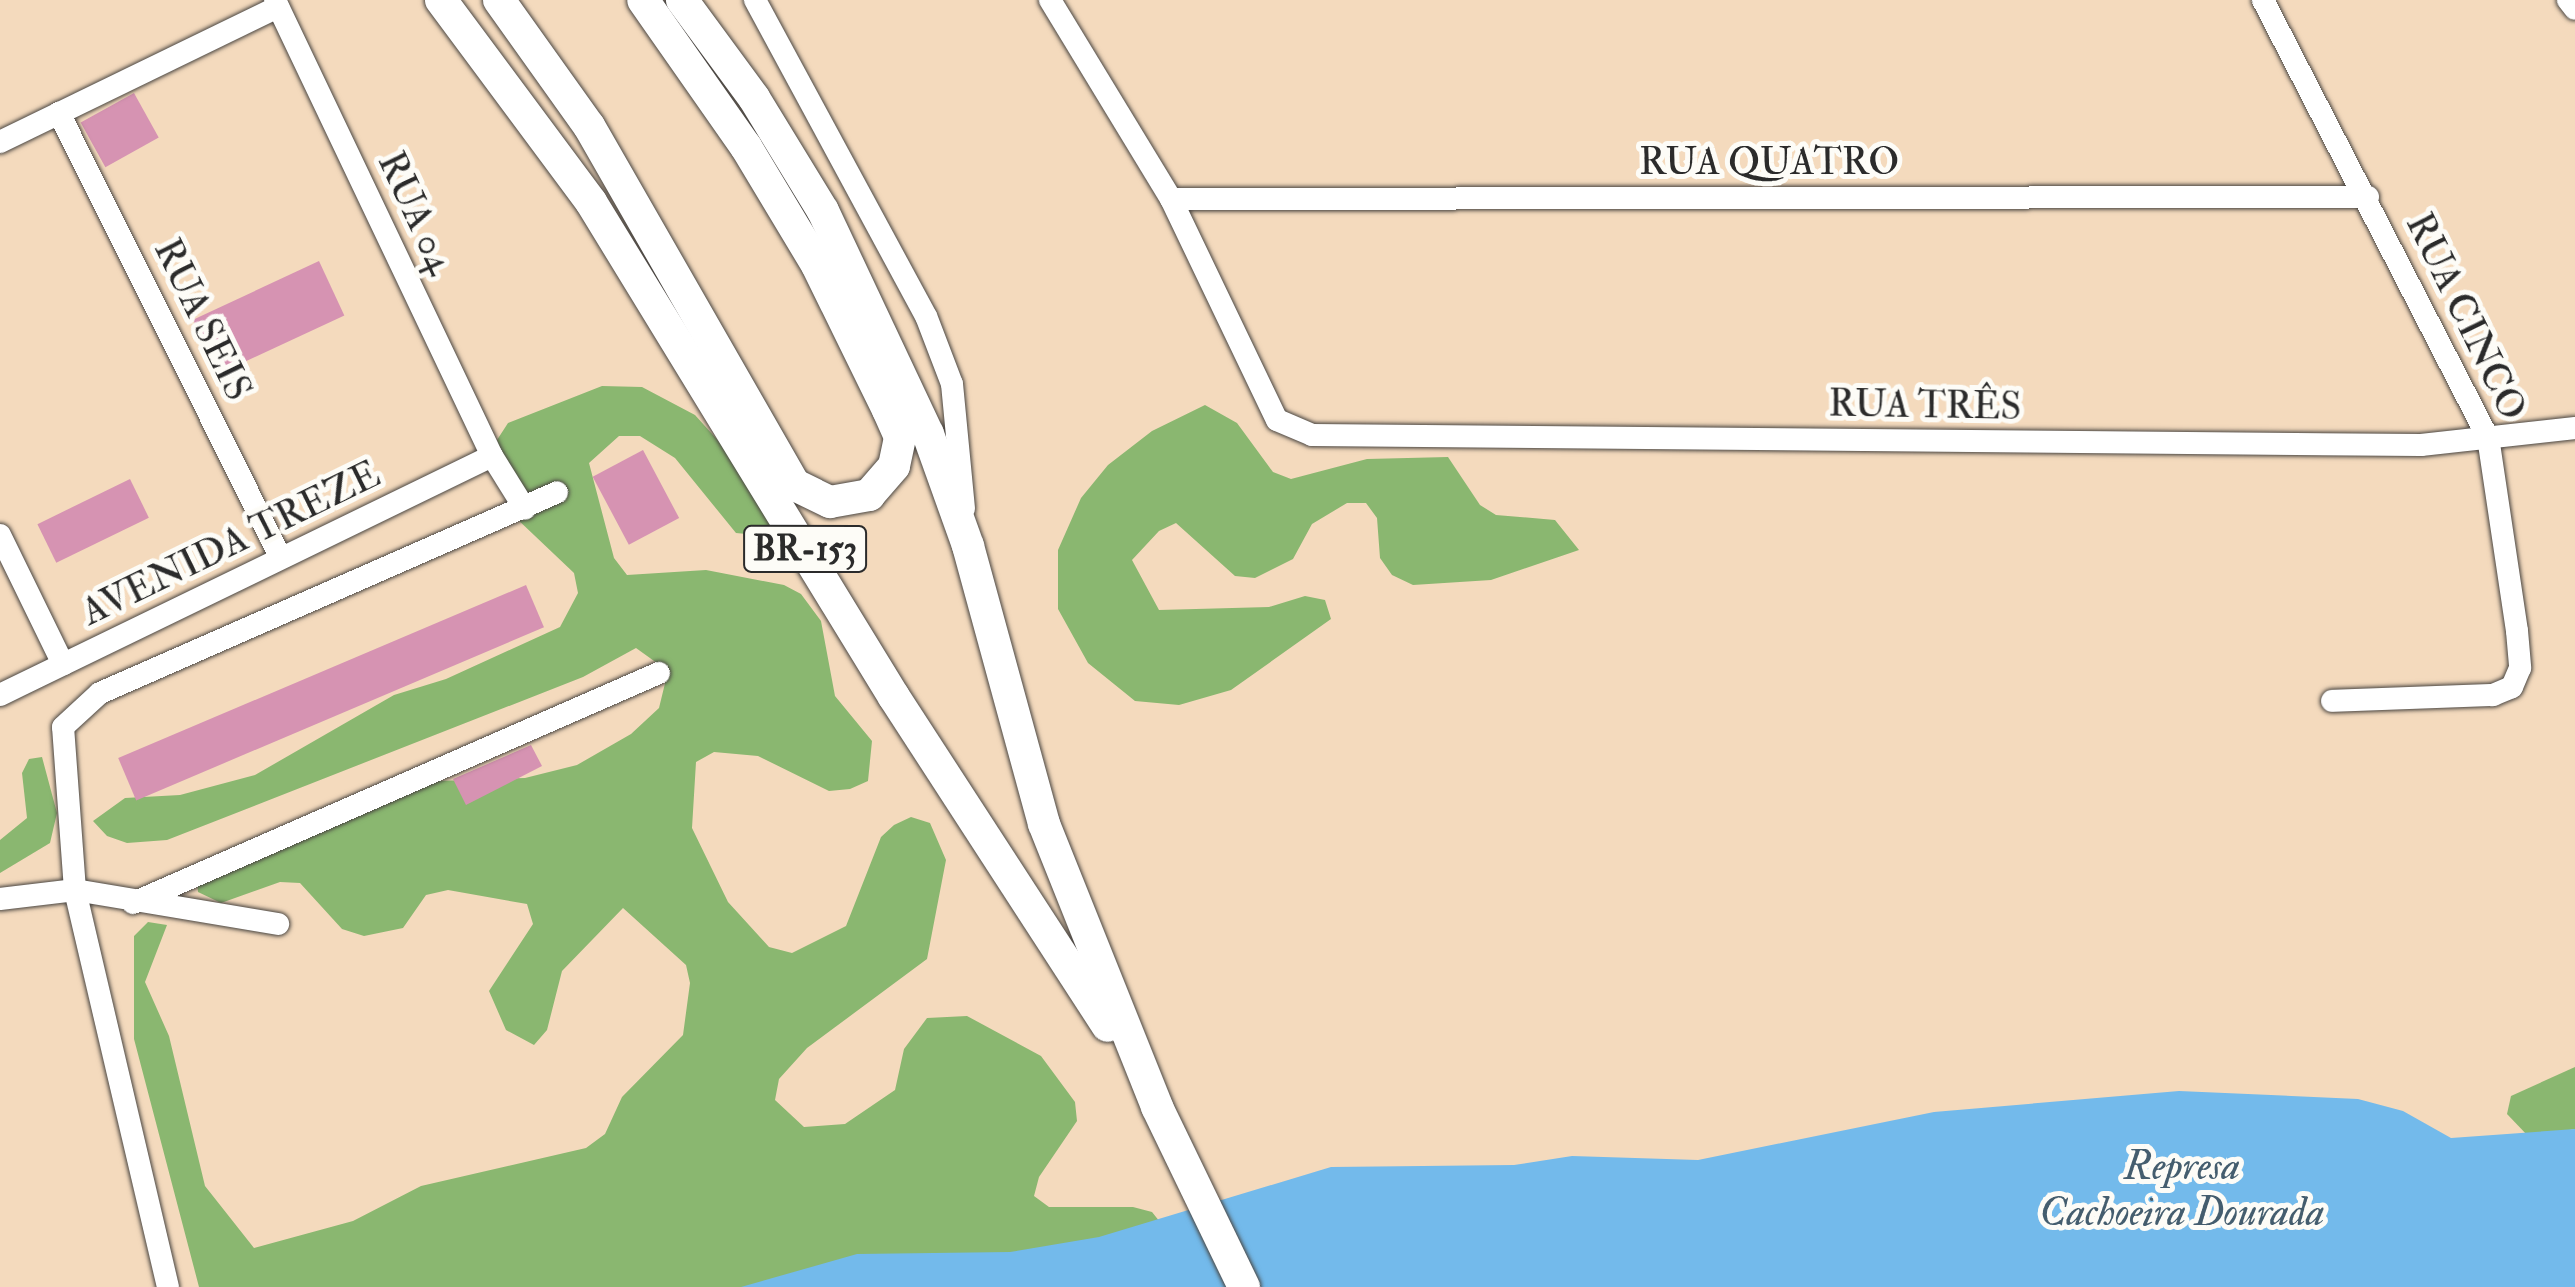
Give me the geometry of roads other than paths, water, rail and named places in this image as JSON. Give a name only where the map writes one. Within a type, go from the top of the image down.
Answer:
[{"type":"highway","name":"BR-153","points":[[441,0],[591,202],[894,698],[1157,1107]]},
{"type":"highway","points":[[499,0],[588,126],[796,485],[830,502],[869,495],[894,466],[900,438],[888,410],[817,265],[756,164],[643,0]]},
{"type":"highway","name":"BR-153","points":[[682,0],[754,98],[868,298],[968,546],[1044,824],[1157,1107],[1244,1287]]},
{"type":"street","points":[[755,0],[926,316],[952,384],[968,546]]},
{"type":"street","points":[[1050,0],[1172,199]]},
{"type":"street","name":"RUA CINCO","points":[[2263,0],[2368,197],[2488,438],[2517,631],[2520,668],[2512,688],[2493,695],[2332,700]]},
{"type":"street","points":[[2568,0],[2575,9]]},
{"type":"street","points":[[0,142],[276,4]]},
{"type":"street","name":"RUA 04","points":[[276,4],[492,456],[525,509]]},
{"type":"street","name":"RUA SEIS","points":[[60,113],[281,558]]},
{"type":"street","name":"RUA QUATRO","points":[[1172,199],[2368,197]]},
{"type":"street","name":"RUA TRÊS","points":[[1172,199],[1277,420],[1329,436],[2421,446],[2575,428]]},
{"type":"street","name":"AVENIDA TREZE","points":[[0,694],[492,456]]},
{"type":"street","points":[[168,1287],[76,890],[63,727],[100,693],[557,492]]},
{"type":"street","points":[[0,535],[64,664]]},
{"type":"street","points":[[133,903],[659,674]]},
{"type":"street","points":[[0,898],[76,890],[133,903],[278,924]]},
{"type":"water","name":"Represa Cachoeira Dourada","points":[[2179,1091],[2358,1099],[2403,1111],[2451,1138],[2575,1129],[2575,1287],[741,1287],[857,1254],[1010,1252],[1099,1237],[1331,1167],[1514,1165],[1572,1156],[1698,1160],[1934,1112]]}]
